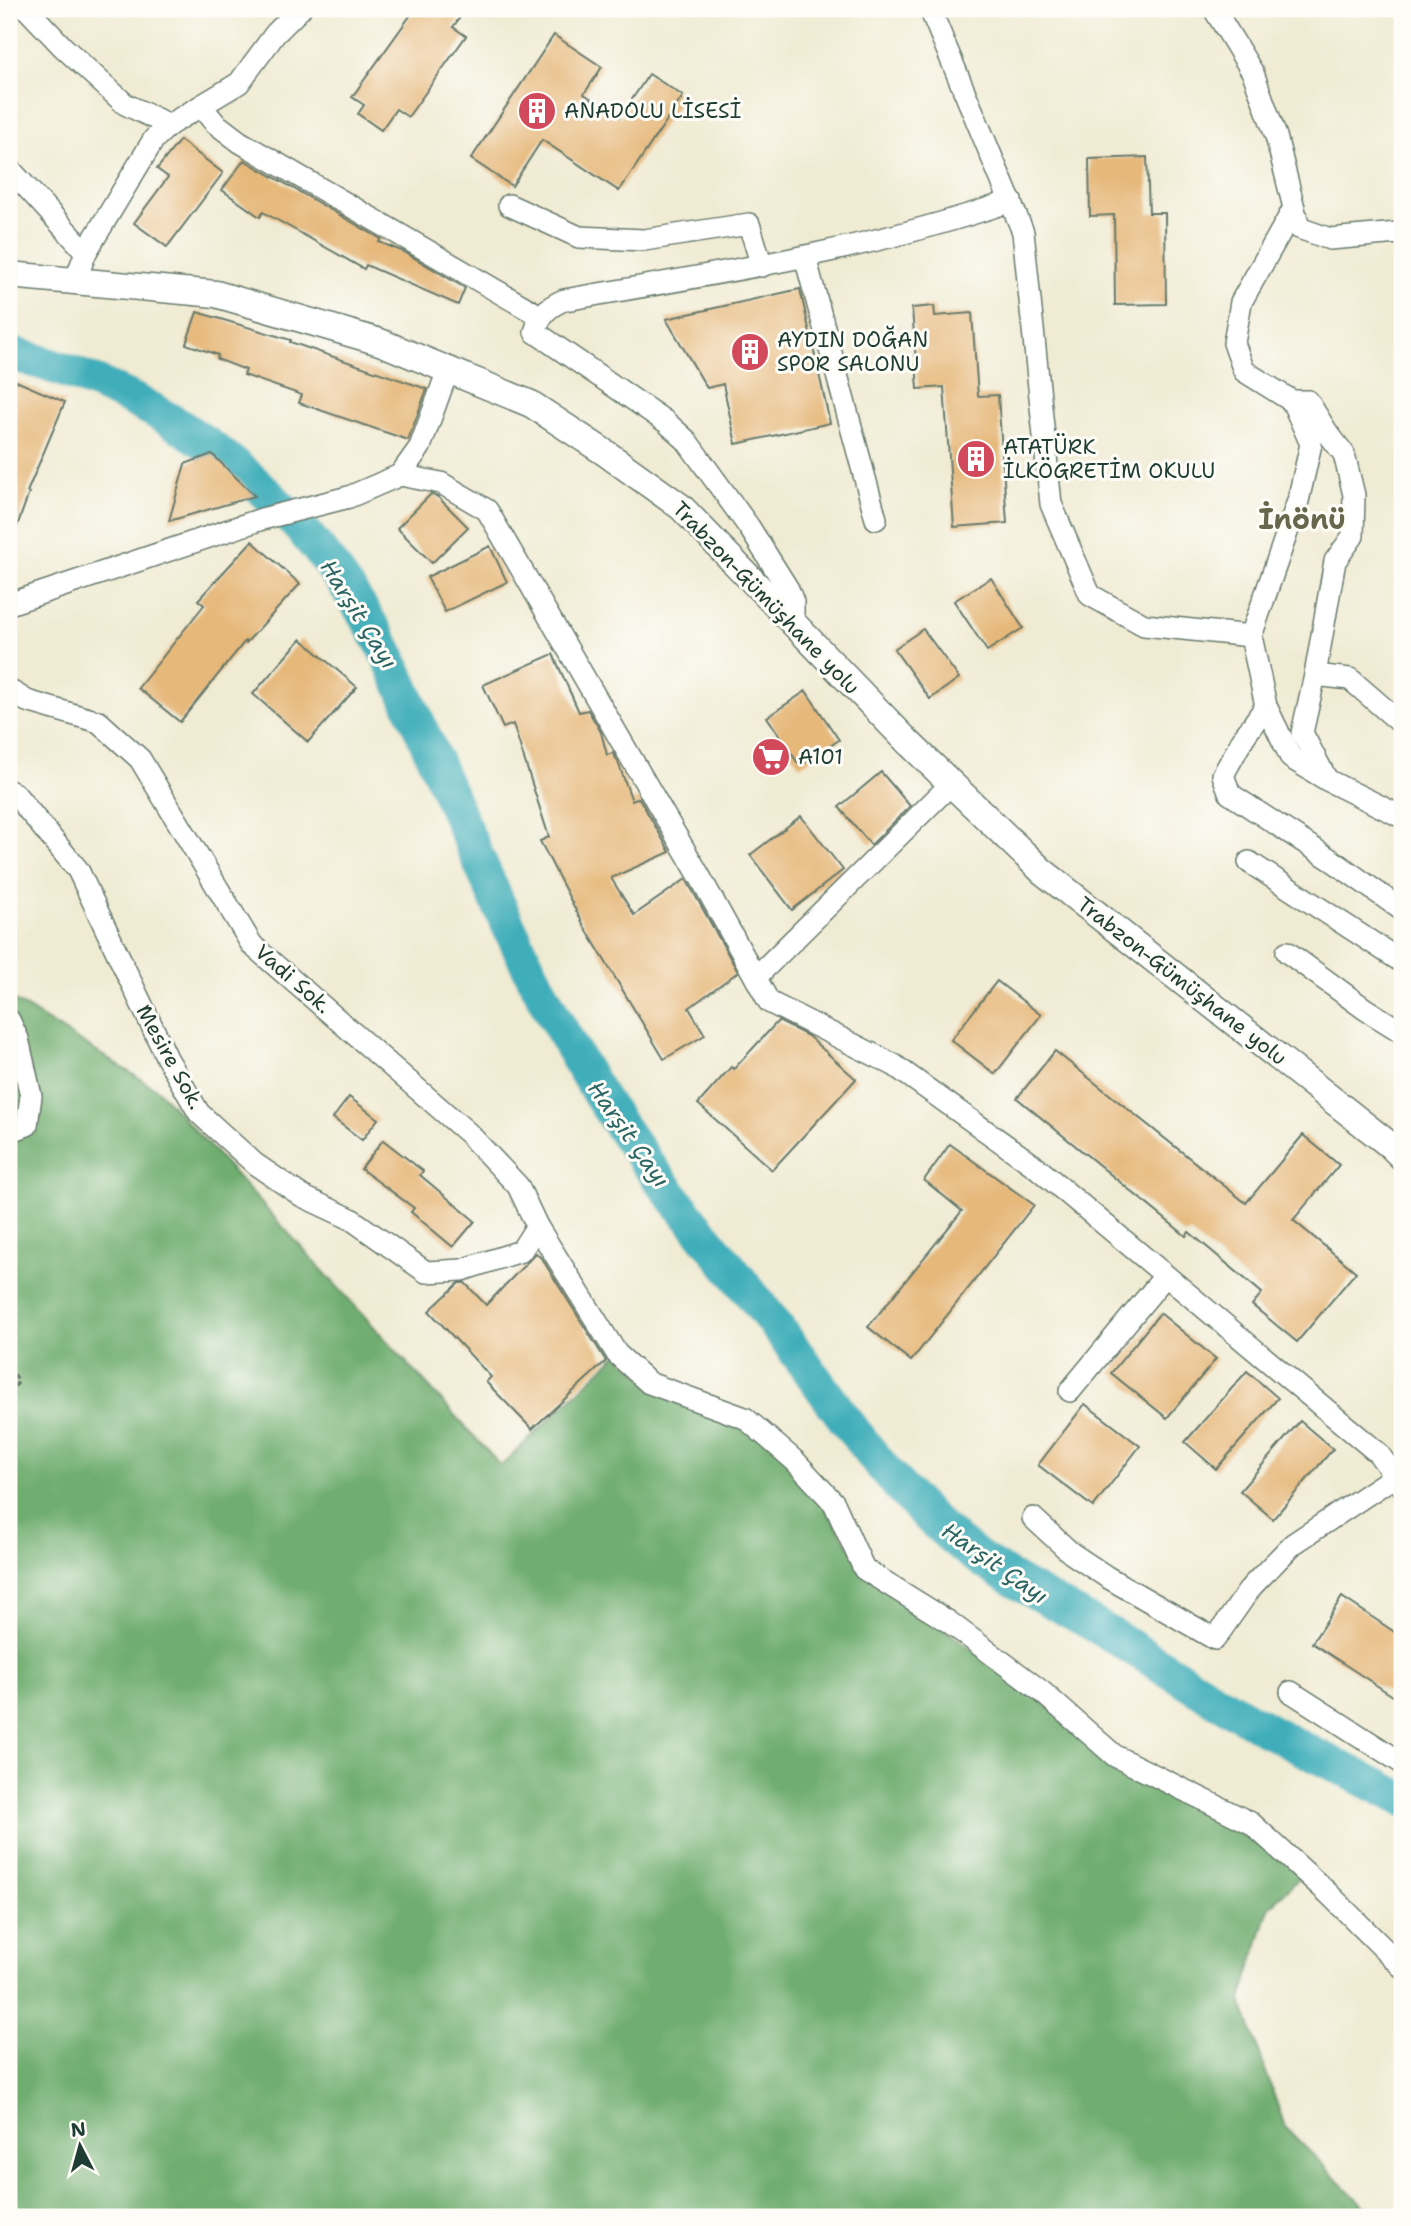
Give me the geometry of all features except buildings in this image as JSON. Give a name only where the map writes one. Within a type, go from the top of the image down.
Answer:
[{"type":"main road","name":"Trabzon-Gümüşhane yolu","points":[[9,275],[216,294],[380,342],[531,404],[681,507],[908,742],[1042,871],[1402,1157]]},
{"type":"street","points":[[27,9],[63,47],[125,104],[169,125]]},
{"type":"street","points":[[75,281],[86,252],[146,150],[169,125],[239,83],[275,34],[300,9]]},
{"type":"street","points":[[930,9],[1023,232],[1051,504],[1090,595],[1144,625],[1251,636]]},
{"type":"street","points":[[1214,9],[1253,73],[1276,136],[1299,228],[1330,239],[1398,233],[1402,236]]},
{"type":"street","points":[[201,106],[215,123],[240,142],[540,316]]},
{"type":"street","points":[[9,168],[86,252]]},
{"type":"street","points":[[793,625],[793,602],[788,589],[749,527],[694,450],[666,422],[535,332],[540,316],[551,306],[564,300],[805,257],[957,220],[1011,201]]},
{"type":"street","points":[[509,205],[579,237],[644,240],[749,224],[762,266]]},
{"type":"street","points":[[1294,208],[1241,302],[1234,343],[1244,371],[1292,401],[1308,401],[1344,454],[1354,495],[1353,536],[1335,561],[1302,733],[1327,780]]},
{"type":"street","points":[[805,257],[876,519]]},
{"type":"street","points":[[9,604],[262,519],[349,497],[400,475],[420,447],[448,370]]},
{"type":"street","points":[[1292,401],[1311,444],[1298,501],[1251,636],[1266,706],[1291,758],[1327,780],[1402,817]]},
{"type":"street","points":[[400,475],[441,483],[488,510],[769,1002],[894,1065],[1036,1167],[1378,1452],[1399,1481],[1293,1544],[1252,1586],[1215,1639],[1107,1577],[1071,1553],[1033,1518]]},
{"type":"street","points":[[1315,675],[1350,679],[1402,723]]},
{"type":"street","name":"Vadi Sok.","points":[[9,690],[27,701],[99,722],[140,759],[252,946],[468,1133],[518,1186],[537,1226],[617,1354],[649,1383],[745,1418],[795,1461],[834,1503],[864,1569],[949,1622],[1021,1675],[1115,1756],[1251,1823],[1328,1893],[1402,1967]]},
{"type":"street","points":[[1266,706],[1244,737],[1223,775],[1230,794],[1402,909]]},
{"type":"street","points":[[755,977],[953,783]]},
{"type":"street","name":"Mesire Sok.","points":[[9,791],[15,794],[78,870],[167,1058],[199,1113],[255,1164],[302,1196],[351,1219],[426,1272],[461,1270],[521,1251],[537,1226]]},
{"type":"street","points":[[1249,862],[1402,962]]},
{"type":"street","points":[[1287,951],[1365,1009],[1402,1032]]},
{"type":"street","points":[[9,1020],[18,1039],[32,1096],[27,1125],[9,1132]]},
{"type":"street","points":[[1070,1391],[1166,1276]]},
{"type":"street","points":[[1291,1692],[1402,1763]]},
{"type":"path","points":[[9,1366],[19,1382],[9,1391]]},
{"type":"green space","points":[[9,997],[158,1090],[501,1466],[617,1354],[649,1383],[745,1418],[795,1461],[864,1569],[1115,1756],[1251,1823],[1305,1872],[1269,1908],[1241,2000],[1285,2127],[1375,2217],[9,2217]]},
{"type":"waterway","name":"Harşit Çayı","points":[[9,353],[70,372],[127,397],[180,426],[229,460],[274,500],[315,545],[352,594],[385,649],[530,970],[607,1107],[653,1171],[777,1327],[879,1463],[924,1513],[966,1549],[1002,1573],[1098,1627],[1252,1721],[1402,1799]]},
{"type":"place","name":"ANADOLU LİSESİ","points":[[537,111]]},
{"type":"place","name":"AYDIN DOĞAN SPOR SALONU","points":[[750,352]]},
{"type":"place","name":"ATATÜRK İLKÖGRETİM OKULU","points":[[976,459]]},
{"type":"place","name":"A101","points":[[771,757]]},
{"type":"district","name":"İnönü","points":[[1302,519]]}]
